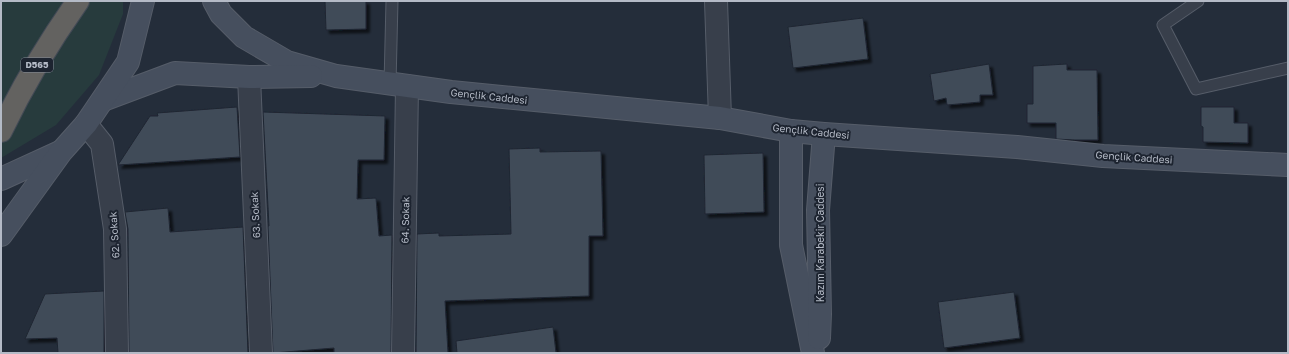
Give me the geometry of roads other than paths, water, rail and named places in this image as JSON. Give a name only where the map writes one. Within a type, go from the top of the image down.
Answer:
[{"type":"highway","name":"D565","points":[[1,131],[13,106],[57,31],[78,1]]},
{"type":"main road","points":[[1,235],[61,152],[86,124],[128,62],[143,1]]},
{"type":"main road","name":"Gençlik Caddesi","points":[[214,1],[221,14],[244,37],[286,62],[336,76],[398,85],[720,118],[791,131],[1016,147],[1103,156],[1288,165]]},
{"type":"main road","name":"Gençlik Caddesi","points":[[103,100],[175,73],[249,77],[336,76]]},
{"type":"main road","name":"Kazım Karabekir Caddesi","points":[[791,131],[791,245],[813,353]]},
{"type":"main road","name":"Kazım Karabekir Caddesi","points":[[818,353],[820,314],[818,210],[824,134]]},
{"type":"main road","points":[[1,179],[61,152]]},
{"type":"street","points":[[716,1],[720,118]]},
{"type":"street","name":"63. Sokak","points":[[249,77],[261,353]]},
{"type":"street","name":"64. Sokak","points":[[398,85],[403,353]]},
{"type":"street","name":"62. Sokak","points":[[86,124],[102,144],[115,229],[117,353]]},
{"type":"lane","points":[[392,1],[398,85]]},
{"type":"lane","points":[[1198,1],[1163,25],[1196,89],[1288,68]]}]
